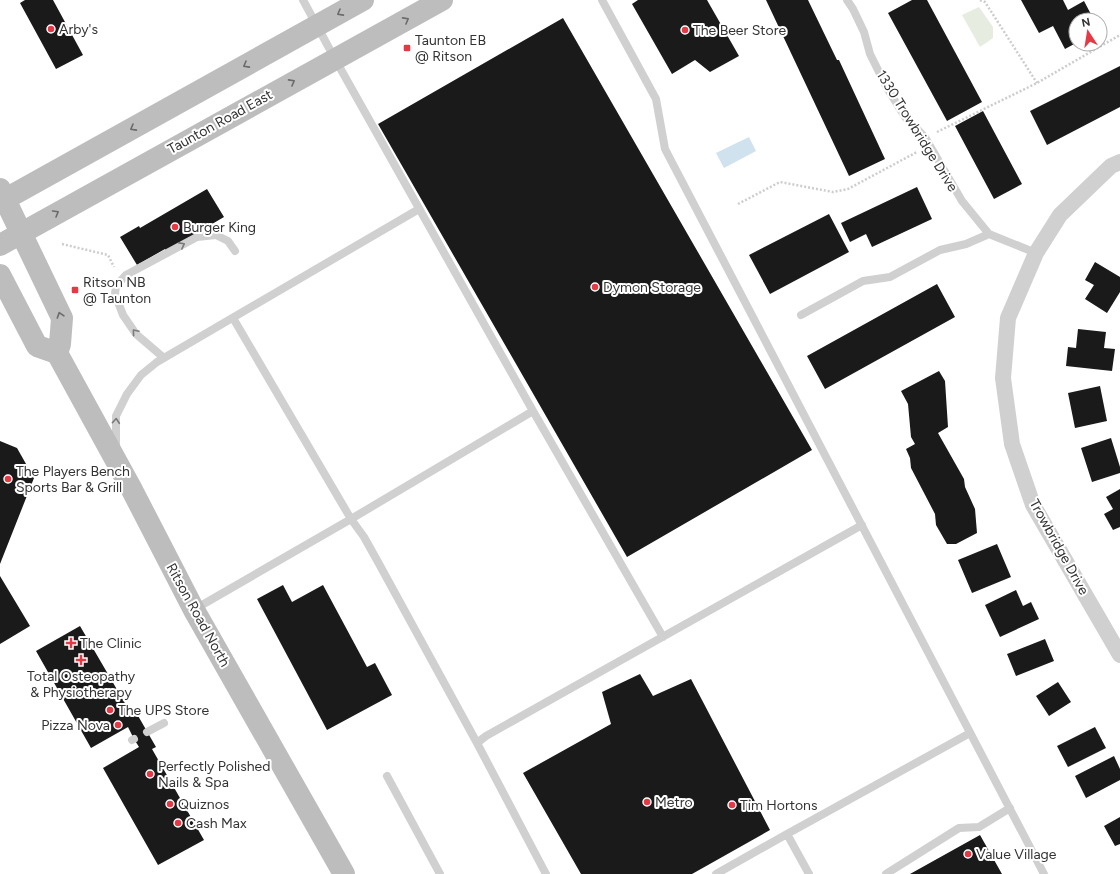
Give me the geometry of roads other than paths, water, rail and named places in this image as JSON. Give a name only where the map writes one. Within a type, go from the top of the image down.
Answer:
[{"type":"main road","points":[[0,276],[37,346],[57,353],[60,344],[62,318],[22,233],[2,197],[363,0]]},
{"type":"main road","name":"Taunton Road East","points":[[0,245],[442,0]]},
{"type":"main road","name":"Ritson Road North","points":[[57,353],[116,459],[194,610],[344,874]]},
{"type":"street","name":"Trowbridge Drive","points":[[1120,162],[1111,166],[1060,215],[1036,253],[1008,318],[1003,378],[1012,444],[1033,505],[1120,655]]},
{"type":"lane","points":[[303,0],[334,59],[663,637]]},
{"type":"lane","points":[[602,0],[656,99],[665,149],[1044,874]]},
{"type":"lane","name":"1330 Trowbridge Drive","points":[[847,0],[864,32],[870,54],[887,88],[905,117],[925,137],[962,201],[989,234],[1036,253]]},
{"type":"lane","points":[[116,459],[116,416],[127,394],[141,375],[161,360],[419,209]]},
{"type":"lane","points":[[801,314],[863,281],[890,277],[940,250],[966,244],[989,234]]},
{"type":"lane","points":[[161,360],[136,334],[122,315],[115,294],[116,286],[126,275],[197,237],[216,235],[228,241],[236,251]]},
{"type":"lane","points":[[233,318],[351,519],[364,537],[477,743],[546,874]]},
{"type":"lane","points":[[194,610],[533,411]]},
{"type":"lane","points":[[477,743],[486,736],[862,525]]},
{"type":"lane","points":[[147,732],[164,722]]},
{"type":"lane","points":[[716,874],[970,733]]},
{"type":"lane","points":[[387,776],[440,874]]},
{"type":"lane","points":[[886,874],[959,828],[979,827],[1010,808]]},
{"type":"lane","points":[[787,834],[809,874]]},
{"type":"water","points":[[749,137],[756,151],[724,168],[716,153]]},
{"type":"place","name":"Arby's","points":[[51,29]]},
{"type":"place","name":"The Beer Store","points":[[685,30]]},
{"type":"place","name":"Taunton EB @ Ritson","points":[[407,48]]},
{"type":"place","name":"Burger King","points":[[175,227]]},
{"type":"place","name":"Dymon Storage","points":[[595,287]]},
{"type":"place","name":"Ritson NB @ Taunton","points":[[75,290]]},
{"type":"place","name":"The Players Bench Sports Bar & Grill","points":[[8,479]]},
{"type":"place","name":"The Clinic","points":[[71,643]]},
{"type":"place","name":"Total Osteopathy & Physiotherapy","points":[[81,660]]},
{"type":"place","name":"The UPS Store","points":[[110,710]]},
{"type":"place","name":"Pizza Nova","points":[[118,725]]},
{"type":"place","name":"Perfectly Polished Nails & Spa","points":[[150,774]]},
{"type":"place","name":"Metro","points":[[647,802]]},
{"type":"place","name":"Quiznos","points":[[170,804]]},
{"type":"place","name":"Tim Hortons","points":[[732,805]]},
{"type":"place","name":"Cash Max","points":[[178,823]]},
{"type":"place","name":"Value Village","points":[[968,854]]}]
